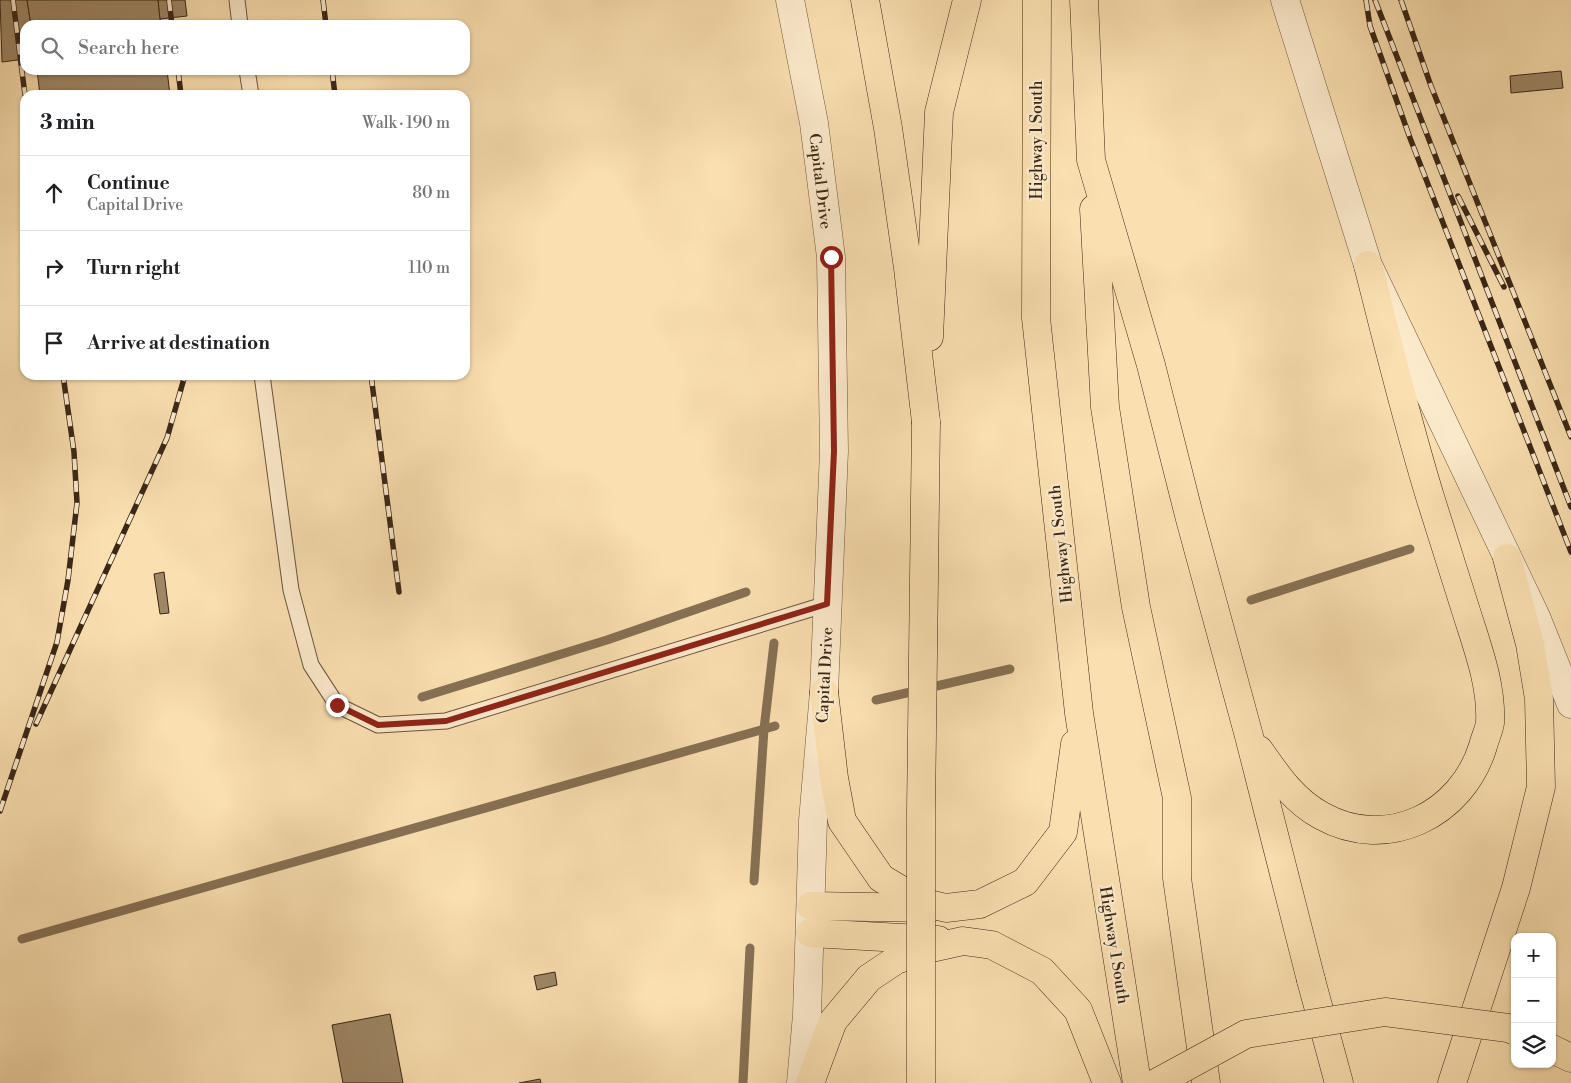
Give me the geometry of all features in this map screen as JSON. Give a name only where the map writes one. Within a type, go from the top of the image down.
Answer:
[{"type":"highway","points":[[865,0],[890,137],[926,422]]},
{"type":"highway","points":[[921,1083],[921,810],[926,422],[939,112],[967,0]]},
{"type":"highway","name":"Highway 1 South","points":[[1037,0],[1036,318],[1079,713],[1137,1083]]},
{"type":"highway","points":[[1084,0],[1091,160],[1106,407],[1136,607],[1177,798],[1177,878],[1206,1083]]},
{"type":"highway","points":[[1091,160],[1151,365],[1192,528],[1249,736],[1339,1083]]},
{"type":"highway","points":[[1249,736],[1286,787],[1303,804],[1341,824],[1358,829],[1379,830],[1398,828],[1419,820],[1439,809],[1459,792],[1477,767],[1490,723],[1485,672],[1410,433],[1368,265]]},
{"type":"highway","points":[[1452,1083],[1516,888],[1541,787],[1539,699],[1530,644],[1507,558]]},
{"type":"highway","points":[[824,692],[834,778],[842,821],[881,878],[921,902],[946,908]]},
{"type":"highway","points":[[811,906],[946,908],[980,904],[1025,882],[1063,832],[1079,713]]},
{"type":"highway","points":[[810,933],[962,941],[992,946],[1042,971],[1078,1010],[1107,1083]]},
{"type":"highway","points":[[810,1083],[833,1021],[869,978],[896,960],[931,948],[962,941]]},
{"type":"highway","points":[[1156,1083],[1246,1034],[1385,1012],[1511,1029]]},
{"type":"highway","points":[[1556,1051],[1571,1058]]},
{"type":"street","name":"Capital Drive","points":[[790,0],[814,123],[831,257],[834,451],[824,692],[813,821],[807,1015],[801,1083]]},
{"type":"street","points":[[1285,0],[1368,265],[1536,617],[1571,704]]},
{"type":"lane","points":[[236,0],[239,20]]},
{"type":"lane","points":[[248,75],[250,90]]},
{"type":"lane","points":[[263,380],[291,590],[311,666],[337,705],[378,725],[446,721],[827,604]]},
{"type":"building","points":[[0,0],[27,0],[30,20],[20,20],[20,60],[2,62]]},
{"type":"building","points":[[27,0],[158,0],[160,20],[30,20]]},
{"type":"building","points":[[158,0],[185,0],[187,16],[160,19]]},
{"type":"building","points":[[1561,71],[1563,88],[1511,93],[1510,76]]},
{"type":"building","points":[[38,75],[168,75],[169,90],[39,90]]},
{"type":"building","points":[[164,572],[169,613],[160,614],[154,574]]},
{"type":"building","points":[[555,972],[557,985],[537,990],[534,976]]},
{"type":"building","points":[[390,1014],[403,1083],[343,1083],[332,1025]]},
{"type":"building","points":[[540,1079],[541,1083],[519,1083]]},
{"type":"waterway","points":[[1251,600],[1410,549]]},
{"type":"waterway","points":[[422,697],[607,640],[746,592]]},
{"type":"waterway","points":[[754,881],[764,729],[774,643]]},
{"type":"waterway","points":[[876,700],[1010,669]]},
{"type":"waterway","points":[[22,939],[775,726]]},
{"type":"waterway","points":[[743,1083],[750,948]]},
{"type":"railway","points":[[13,0],[20,55]]},
{"type":"railway","points":[[169,0],[171,20]]},
{"type":"railway","points":[[323,0],[325,20]]},
{"type":"railway","points":[[1366,0],[1370,26],[1410,138],[1571,552]]},
{"type":"railway","points":[[1375,0],[1571,507]]},
{"type":"railway","points":[[1401,0],[1431,86],[1571,437]]},
{"type":"railway","points":[[22,75],[24,90]]},
{"type":"railway","points":[[179,75],[180,90]]},
{"type":"railway","points":[[333,75],[334,90]]},
{"type":"railway","points":[[1458,196],[1504,287]]},
{"type":"railway","points":[[0,811],[57,642],[68,580],[77,503],[74,452],[64,380]]},
{"type":"railway","points":[[36,724],[167,438],[184,380]]},
{"type":"railway","points":[[372,380],[399,592]]},
{"type":"route","points":[[337,705],[378,725],[446,721],[827,604],[834,451],[831,257]]}]
